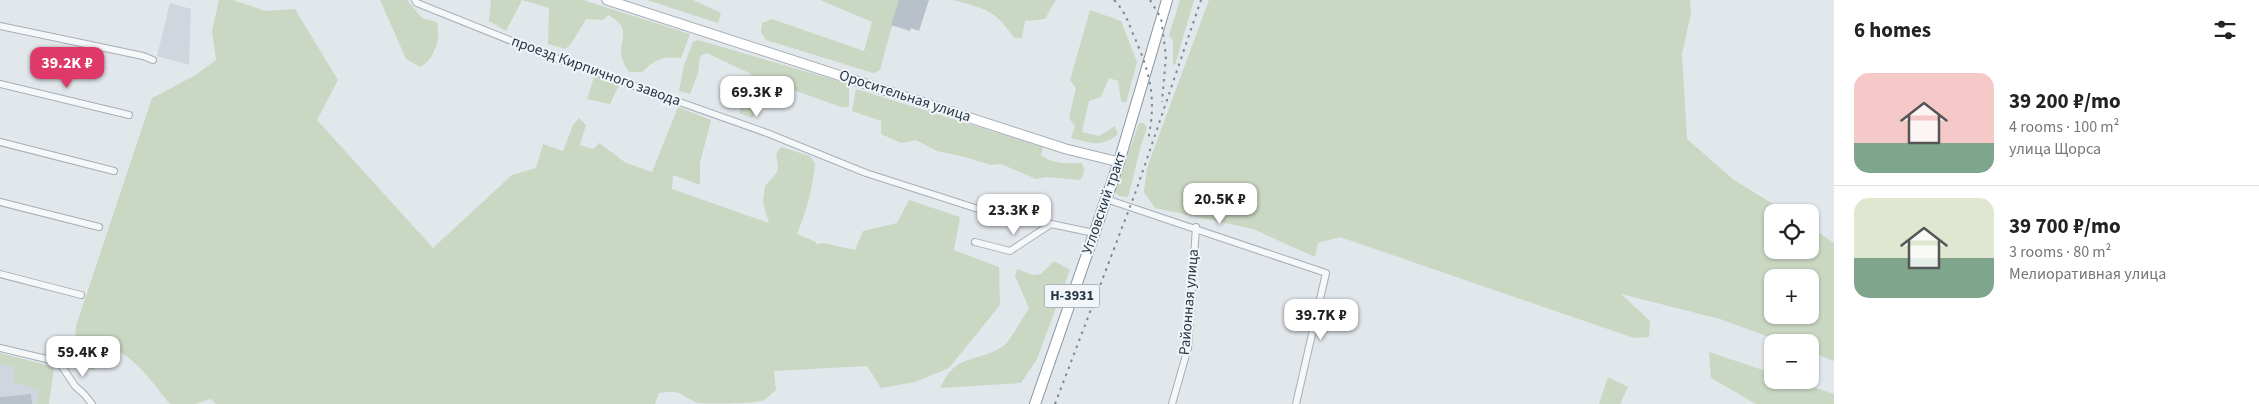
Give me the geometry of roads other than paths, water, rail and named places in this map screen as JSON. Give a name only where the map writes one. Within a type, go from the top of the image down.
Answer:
[{"type":"highway","name":"Угловский тракт","points":[[1035,404],[1119,162],[1167,0]]},
{"type":"main road","name":"Оросительная улица","points":[[606,0],[1066,149],[1119,162]]},
{"type":"street","name":"проезд Кирпичного завода","points":[[415,0],[417,3],[544,54],[767,133],[866,173],[975,208],[1094,232]]},
{"type":"street","points":[[0,26],[143,56],[153,60]]},
{"type":"street","points":[[0,84],[129,114]]},
{"type":"street","points":[[0,142],[114,171]]},
{"type":"street","points":[[1106,199],[1326,273],[1296,404]]},
{"type":"street","points":[[0,202],[99,227]]},
{"type":"street","points":[[975,242],[1010,251],[1051,224]]},
{"type":"street","name":"Районная улица","points":[[1172,404],[1188,348],[1196,228]]},
{"type":"street","points":[[0,274],[81,295]]},
{"type":"street","points":[[0,348],[59,362],[75,386],[92,404]]},
{"type":"railway","points":[[1114,0],[1127,20],[1148,73],[1152,98],[1151,125],[1148,140]]},
{"type":"railway","points":[[1150,0],[1161,18],[1166,56],[1162,102]]},
{"type":"railway","points":[[1055,404],[1136,191],[1201,0]]}]
